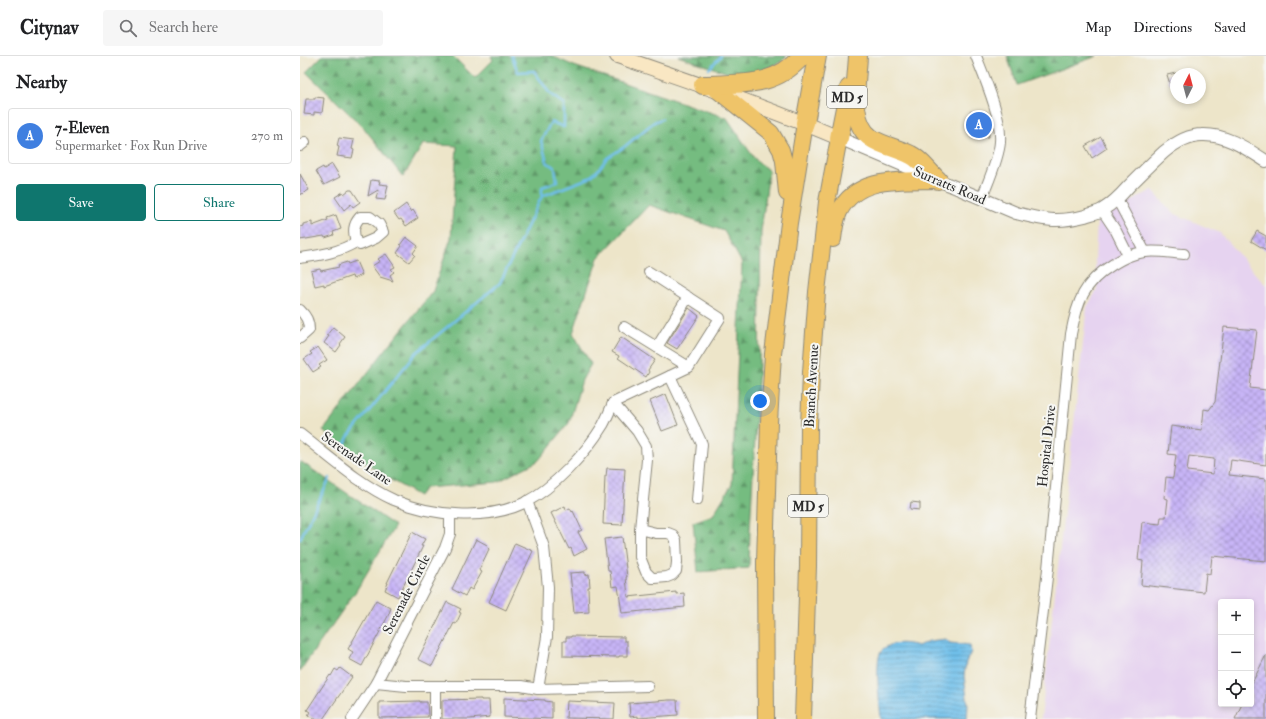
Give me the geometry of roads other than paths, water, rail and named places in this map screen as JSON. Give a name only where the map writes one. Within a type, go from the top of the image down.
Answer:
[{"type":"highway","points":[[709,87],[776,77],[789,69],[802,56]]},
{"type":"highway","name":"MD 5","points":[[766,719],[765,563],[772,354],[789,223],[817,56]]},
{"type":"highway","name":"Branch Avenue","points":[[803,719],[808,566],[809,426],[817,292],[827,202],[855,56]]},
{"type":"highway","points":[[858,56],[856,110],[862,128],[872,139],[912,155],[938,180]]},
{"type":"highway","points":[[709,87],[766,128],[776,141],[781,150],[784,162],[789,223]]},
{"type":"highway","points":[[817,292],[827,282],[835,221],[847,200],[864,188],[881,182],[938,180]]},
{"type":"main road","name":"Surratts Road","points":[[617,56],[709,87],[805,123],[839,138]]},
{"type":"street","points":[[976,56],[998,115],[1000,142],[982,198]]},
{"type":"street","name":"Surratts Road","points":[[839,138],[1016,213],[1039,219],[1065,220],[1102,210],[1117,199],[1170,147],[1191,136],[1202,134],[1220,137],[1245,148],[1266,161]]},
{"type":"street","points":[[1117,199],[1145,252]]},
{"type":"street","points":[[1102,210],[1116,231],[1128,255]]},
{"type":"street","points":[[300,258],[328,254],[346,248],[356,242]]},
{"type":"street","name":"Hospital Drive","points":[[1030,719],[1048,569],[1073,327],[1078,305],[1088,284],[1107,268],[1128,255],[1145,252],[1184,254]]},
{"type":"street","points":[[640,530],[656,533],[668,533],[673,535],[676,540],[677,562],[676,571],[672,575],[667,577],[652,578],[646,572],[640,557],[640,530],[647,460],[646,446],[637,431],[613,403],[689,367],[720,318],[649,272]]},
{"type":"street","points":[[657,347],[688,298]]},
{"type":"street","points":[[300,310],[305,315],[309,324],[309,330],[300,338]]},
{"type":"street","points":[[624,328],[689,367]]},
{"type":"street","points":[[670,376],[702,444],[697,500]]},
{"type":"street","name":"Serenade Lane","points":[[300,434],[374,490],[412,506],[432,512],[450,514],[490,512],[510,508],[527,501],[540,493],[572,465],[604,424],[613,403]]},
{"type":"street","points":[[527,501],[544,548],[548,587],[547,637],[538,689]]},
{"type":"street","name":"Serenade Circle","points":[[352,719],[376,683],[445,548],[450,534],[450,514]]},
{"type":"street","points":[[376,683],[406,686],[521,686],[538,689],[648,686]]},
{"type":"street","points":[[435,686],[435,719]]},
{"type":"water","points":[[946,639],[950,643],[970,645],[971,652],[966,662],[964,676],[968,705],[967,719],[881,719],[878,665],[881,652],[889,646],[899,643],[918,646],[929,641]]},
{"type":"waterway","points":[[512,56],[518,72],[534,71],[550,94],[564,104],[564,127],[551,122],[541,141],[547,162],[555,168],[557,182],[542,187],[542,196]]},
{"type":"waterway","points":[[709,69],[721,56]]},
{"type":"waterway","points":[[345,444],[348,437],[416,353],[500,283],[542,196],[589,178],[598,170],[607,158],[624,147],[654,122],[662,119]]},
{"type":"waterway","points":[[300,539],[330,478]]},
{"type":"place","name":"7-Eleven","points":[[979,125]]}]
